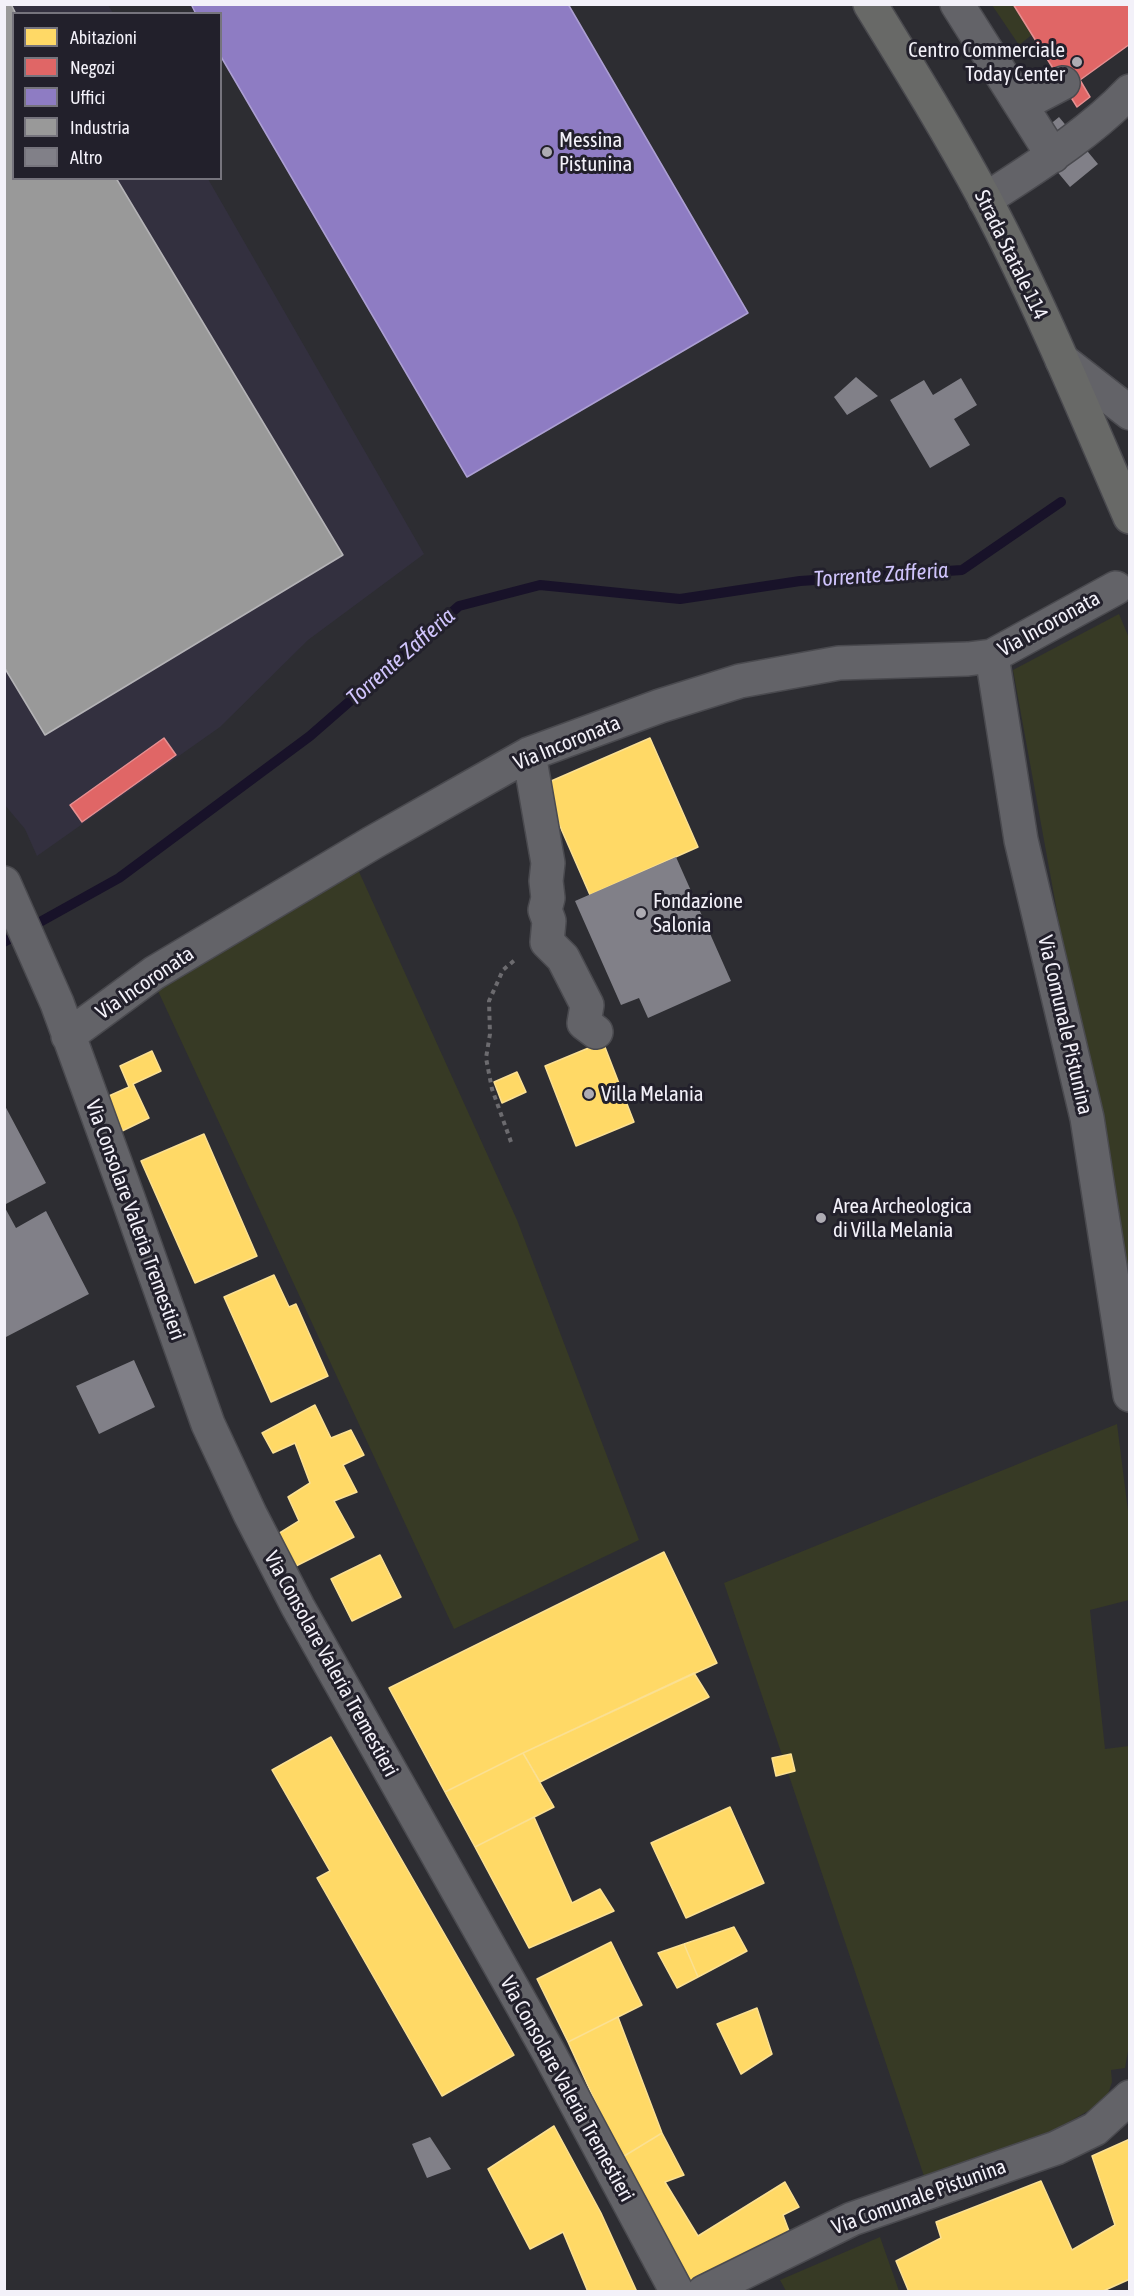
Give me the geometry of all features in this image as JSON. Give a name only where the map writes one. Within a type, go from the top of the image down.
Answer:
[{"type":"main road","name":"Strada Statale 114","points":[[870,4],[915,77],[985,200],[1062,360],[1130,517]]},
{"type":"street","points":[[957,4],[1053,156]]},
{"type":"street","points":[[1027,115],[1067,90]]},
{"type":"street","points":[[985,200],[1053,156],[1117,105],[1130,91]]},
{"type":"street","points":[[1062,360],[1130,413]]},
{"type":"street","name":"Via Incoronata","points":[[68,1036],[154,973],[382,837],[529,754],[660,706],[740,681],[838,663],[969,660],[992,656],[1116,588]]},
{"type":"street","name":"Via Comunale Pistunina","points":[[992,656],[1021,840],[1087,1118],[1130,1395]]},
{"type":"street","points":[[529,754],[548,863],[546,881],[548,898],[544,910],[549,921],[547,942],[563,958],[574,976],[587,1005],[584,1023],[596,1032]]},
{"type":"street","name":"Via Consolare Valeria Tremestieri","points":[[6,885],[57,1004],[207,1424],[298,1607],[548,2051],[677,2292]]},
{"type":"street","name":"Via Comunale Pistunina","points":[[704,2292],[852,2219],[1071,2141],[1095,2129],[1130,2097]]},
{"type":"path","points":[[511,1142],[492,1089],[486,1058],[489,1001],[503,970],[524,952],[547,942]]},
{"type":"shaded area","points":[[4,5],[108,5],[112,12],[12,12],[12,180],[209,180],[424,554],[308,640],[220,727],[37,856],[25,829],[4,804]]},
{"type":"green space","points":[[992,5],[1013,5],[1033,34],[1019,45]]},
{"type":"green space","points":[[1119,614],[1129,638],[1129,1307],[1013,670]]},
{"type":"green space","points":[[355,863],[517,1220],[639,1540],[454,1629],[158,991]]},
{"type":"green space","points":[[1117,1424],[1129,1519],[1129,1600],[1090,1610],[1105,1749],[1129,1746],[1130,2040],[1125,2068],[1111,2070],[1112,2082],[1108,2094],[1088,2111],[1018,2151],[926,2182],[724,1583]]},
{"type":"green space","points":[[880,2237],[899,2291],[786,2291],[780,2280]]},
{"type":"building: Abitazioni","points":[[650,738],[698,847],[590,895],[542,785]]},
{"type":"building: Abitazioni","name":"Villa Melania","points":[[603,1042],[634,1122],[576,1146],[545,1066]]},
{"type":"building: Abitazioni","points":[[152,1051],[161,1071],[133,1084],[149,1118],[118,1133],[102,1099],[129,1087],[120,1066]]},
{"type":"building: Abitazioni","points":[[517,1072],[526,1092],[502,1103],[494,1082]]},
{"type":"building: Abitazioni","points":[[204,1134],[257,1256],[195,1283],[141,1161]]},
{"type":"building: Abitazioni","points":[[274,1275],[289,1307],[296,1304],[328,1376],[271,1402],[224,1297]]},
{"type":"building: Abitazioni","points":[[315,1405],[331,1438],[351,1430],[364,1455],[343,1465],[357,1492],[334,1501],[354,1537],[296,1566],[278,1534],[299,1521],[288,1497],[310,1483],[295,1443],[273,1453],[262,1433]]},
{"type":"building: Abitazioni","points":[[664,1552],[717,1663],[523,1753],[445,1792],[389,1688]]},
{"type":"building: Abitazioni","points":[[380,1555],[401,1597],[352,1621],[331,1579]]},
{"type":"building: Abitazioni","points":[[694,1673],[709,1697],[540,1782],[523,1753]]},
{"type":"building: Abitazioni","points":[[331,1737],[514,2055],[442,2096],[317,1878],[330,1871],[272,1770]]},
{"type":"building: Abitazioni","points":[[523,1753],[554,1807],[475,1847],[445,1792]]},
{"type":"building: Abitazioni","points":[[791,1754],[795,1771],[776,1776],[772,1758]]},
{"type":"building: Abitazioni","points":[[730,1807],[764,1883],[686,1918],[651,1843]]},
{"type":"building: Abitazioni","points":[[534,1817],[572,1903],[600,1889],[614,1911],[529,1948],[475,1847]]},
{"type":"building: Abitazioni","points":[[734,1927],[747,1951],[698,1977],[684,1944]]},
{"type":"building: Abitazioni","points":[[611,1942],[642,2005],[568,2042],[537,1979]]},
{"type":"building: Abitazioni","points":[[684,1944],[698,1977],[677,1988],[658,1953]]},
{"type":"building: Abitazioni","points":[[757,2008],[772,2054],[741,2074],[717,2024]]},
{"type":"building: Abitazioni","points":[[618,2017],[662,2133],[621,2158],[568,2042]]},
{"type":"building: Abitazioni","points":[[554,2126],[601,2213],[637,2292],[588,2292],[563,2232],[530,2249],[488,2169]]},
{"type":"building: Abitazioni","points":[[662,2133],[684,2175],[665,2182],[698,2236],[785,2182],[799,2207],[783,2215],[792,2239],[682,2286],[621,2158]]},
{"type":"building: Abitazioni","points":[[1130,2139],[1130,2279],[1101,2292],[909,2292],[896,2261],[941,2238],[936,2222],[1041,2181],[1072,2250],[1115,2225],[1092,2156]]},
{"type":"building: Negozi","name":"Centro Commerciale Today Center","points":[[1013,4],[1130,4],[1130,44],[1080,80],[1090,97],[1077,107]]},
{"type":"building: Negozi","points":[[164,738],[176,755],[82,822],[70,805]]},
{"type":"building: Uffici","points":[[191,4],[568,4],[748,313],[467,477],[222,58],[222,12],[195,12]]},
{"type":"building: Industria","points":[[4,4],[11,4],[15,12],[12,12],[12,180],[117,180],[343,555],[45,735],[4,667]]},
{"type":"building: Altro","points":[[1059,117],[1098,164],[1070,187],[1031,140]]},
{"type":"building: Altro","points":[[856,377],[878,396],[847,415],[834,397]]},
{"type":"building: Altro","points":[[961,378],[977,405],[954,419],[970,445],[930,468],[890,400],[924,380],[933,395]]},
{"type":"building: Altro","points":[[676,857],[731,981],[648,1018],[639,998],[621,1005],[575,901]]},
{"type":"building: Altro","points":[[4,1104],[46,1183],[4,1205]]},
{"type":"building: Altro","points":[[4,1206],[16,1228],[46,1211],[89,1294],[4,1338]]},
{"type":"building: Altro","points":[[134,1360],[155,1407],[99,1434],[76,1386]]},
{"type":"building: Altro","points":[[430,2137],[451,2169],[427,2178],[412,2144]]},
{"type":"waterway","name":"Torrente Zafferia","points":[[4,942],[119,878],[310,736],[459,606],[540,585],[680,599],[800,581],[962,570],[1061,502]]},
{"type":"place","name":"Centro Commerciale Today Center","points":[[1077,62]]},
{"type":"place","name":"Messina Pistunina","points":[[547,152]]},
{"type":"place","name":"Fondazione Salonia","points":[[641,913]]},
{"type":"place","name":"Villa Melania","points":[[589,1094]]},
{"type":"place","name":"Area Archeologica di Villa Melania","points":[[821,1218]]}]
